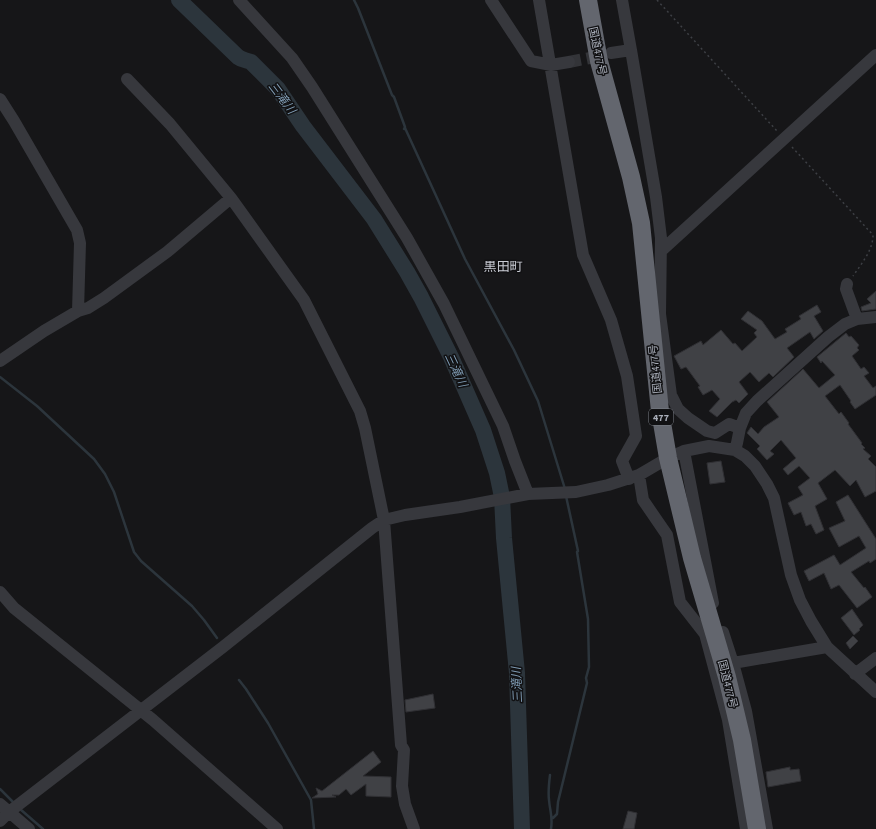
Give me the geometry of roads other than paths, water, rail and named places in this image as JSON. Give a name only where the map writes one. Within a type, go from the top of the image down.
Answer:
[{"type":"highway","name":"国道477号","points":[[588,0],[599,61],[631,177],[641,223],[660,411],[676,455],[692,558],[727,677],[742,740],[757,829]]},
{"type":"street","points":[[238,0],[296,64],[312,86],[407,238],[444,304],[503,426],[526,495]]},
{"type":"street","points":[[491,0],[531,61],[551,65],[569,62]]},
{"type":"street","points":[[539,0],[583,255],[611,320],[627,376],[636,436],[622,461],[634,477],[643,500],[667,535],[680,602],[705,634],[728,720],[746,829]]},
{"type":"street","points":[[622,0],[656,197],[661,238],[660,314],[670,395],[678,409],[683,414],[707,431],[715,433],[729,424],[740,428]]},
{"type":"street","points":[[610,53],[631,50]]},
{"type":"street","points":[[661,251],[876,55]]},
{"type":"street","points":[[127,79],[170,124],[231,198],[304,300],[360,411],[365,428],[384,520],[401,745],[404,750],[402,786],[414,829]]},
{"type":"street","points":[[2,107],[14,121],[77,230],[80,243],[78,311]]},
{"type":"street","points":[[0,361],[44,331],[104,298],[167,252],[231,198]]},
{"type":"street","points":[[848,284],[846,289],[856,319]]},
{"type":"street","points":[[735,450],[740,428],[746,413],[757,401],[838,329],[856,319],[876,317]]},
{"type":"street","points":[[0,821],[384,520],[405,515],[526,495],[576,492],[608,485],[634,477],[676,455],[709,446],[735,450],[745,456],[755,466],[774,498],[779,515],[791,575],[800,600],[827,647],[876,692]]},
{"type":"street","points":[[676,455],[714,606],[733,663],[746,711],[767,829]]},
{"type":"street","points":[[0,592],[14,608],[140,710],[277,829]]},
{"type":"street","points":[[733,663],[827,647]]},
{"type":"street","points":[[855,674],[876,658]]},
{"type":"street","points":[[0,804],[15,808],[29,829]]},
{"type":"waterway","name":"三滝川","points":[[179,0],[238,57],[251,62],[278,89],[303,126],[374,219],[421,297],[451,357],[483,430],[497,473],[502,497],[504,538],[517,673],[522,829]]},
{"type":"waterway","points":[[354,0],[394,97],[405,127],[404,129],[405,128],[465,259],[514,350],[538,401],[565,489]]},
{"type":"waterway","points":[[0,377],[37,406],[94,459],[105,474],[114,492],[134,552],[141,561],[192,606],[217,638]]},
{"type":"waterway","points":[[553,818],[557,814],[558,802],[587,683],[586,678],[589,667],[588,619],[578,551],[566,496]]},
{"type":"waterway","points":[[239,680],[268,723],[311,800],[314,829]]},
{"type":"waterway","points":[[550,775],[549,804],[552,817],[551,829]]},
{"type":"waterway","points":[[0,789],[14,803]]},
{"type":"waterway","points":[[20,809],[43,829]]},
{"type":"tunnel","points":[[569,62],[605,55]]},
{"type":"district","name":"黒田町","points":[[503,266]]}]
